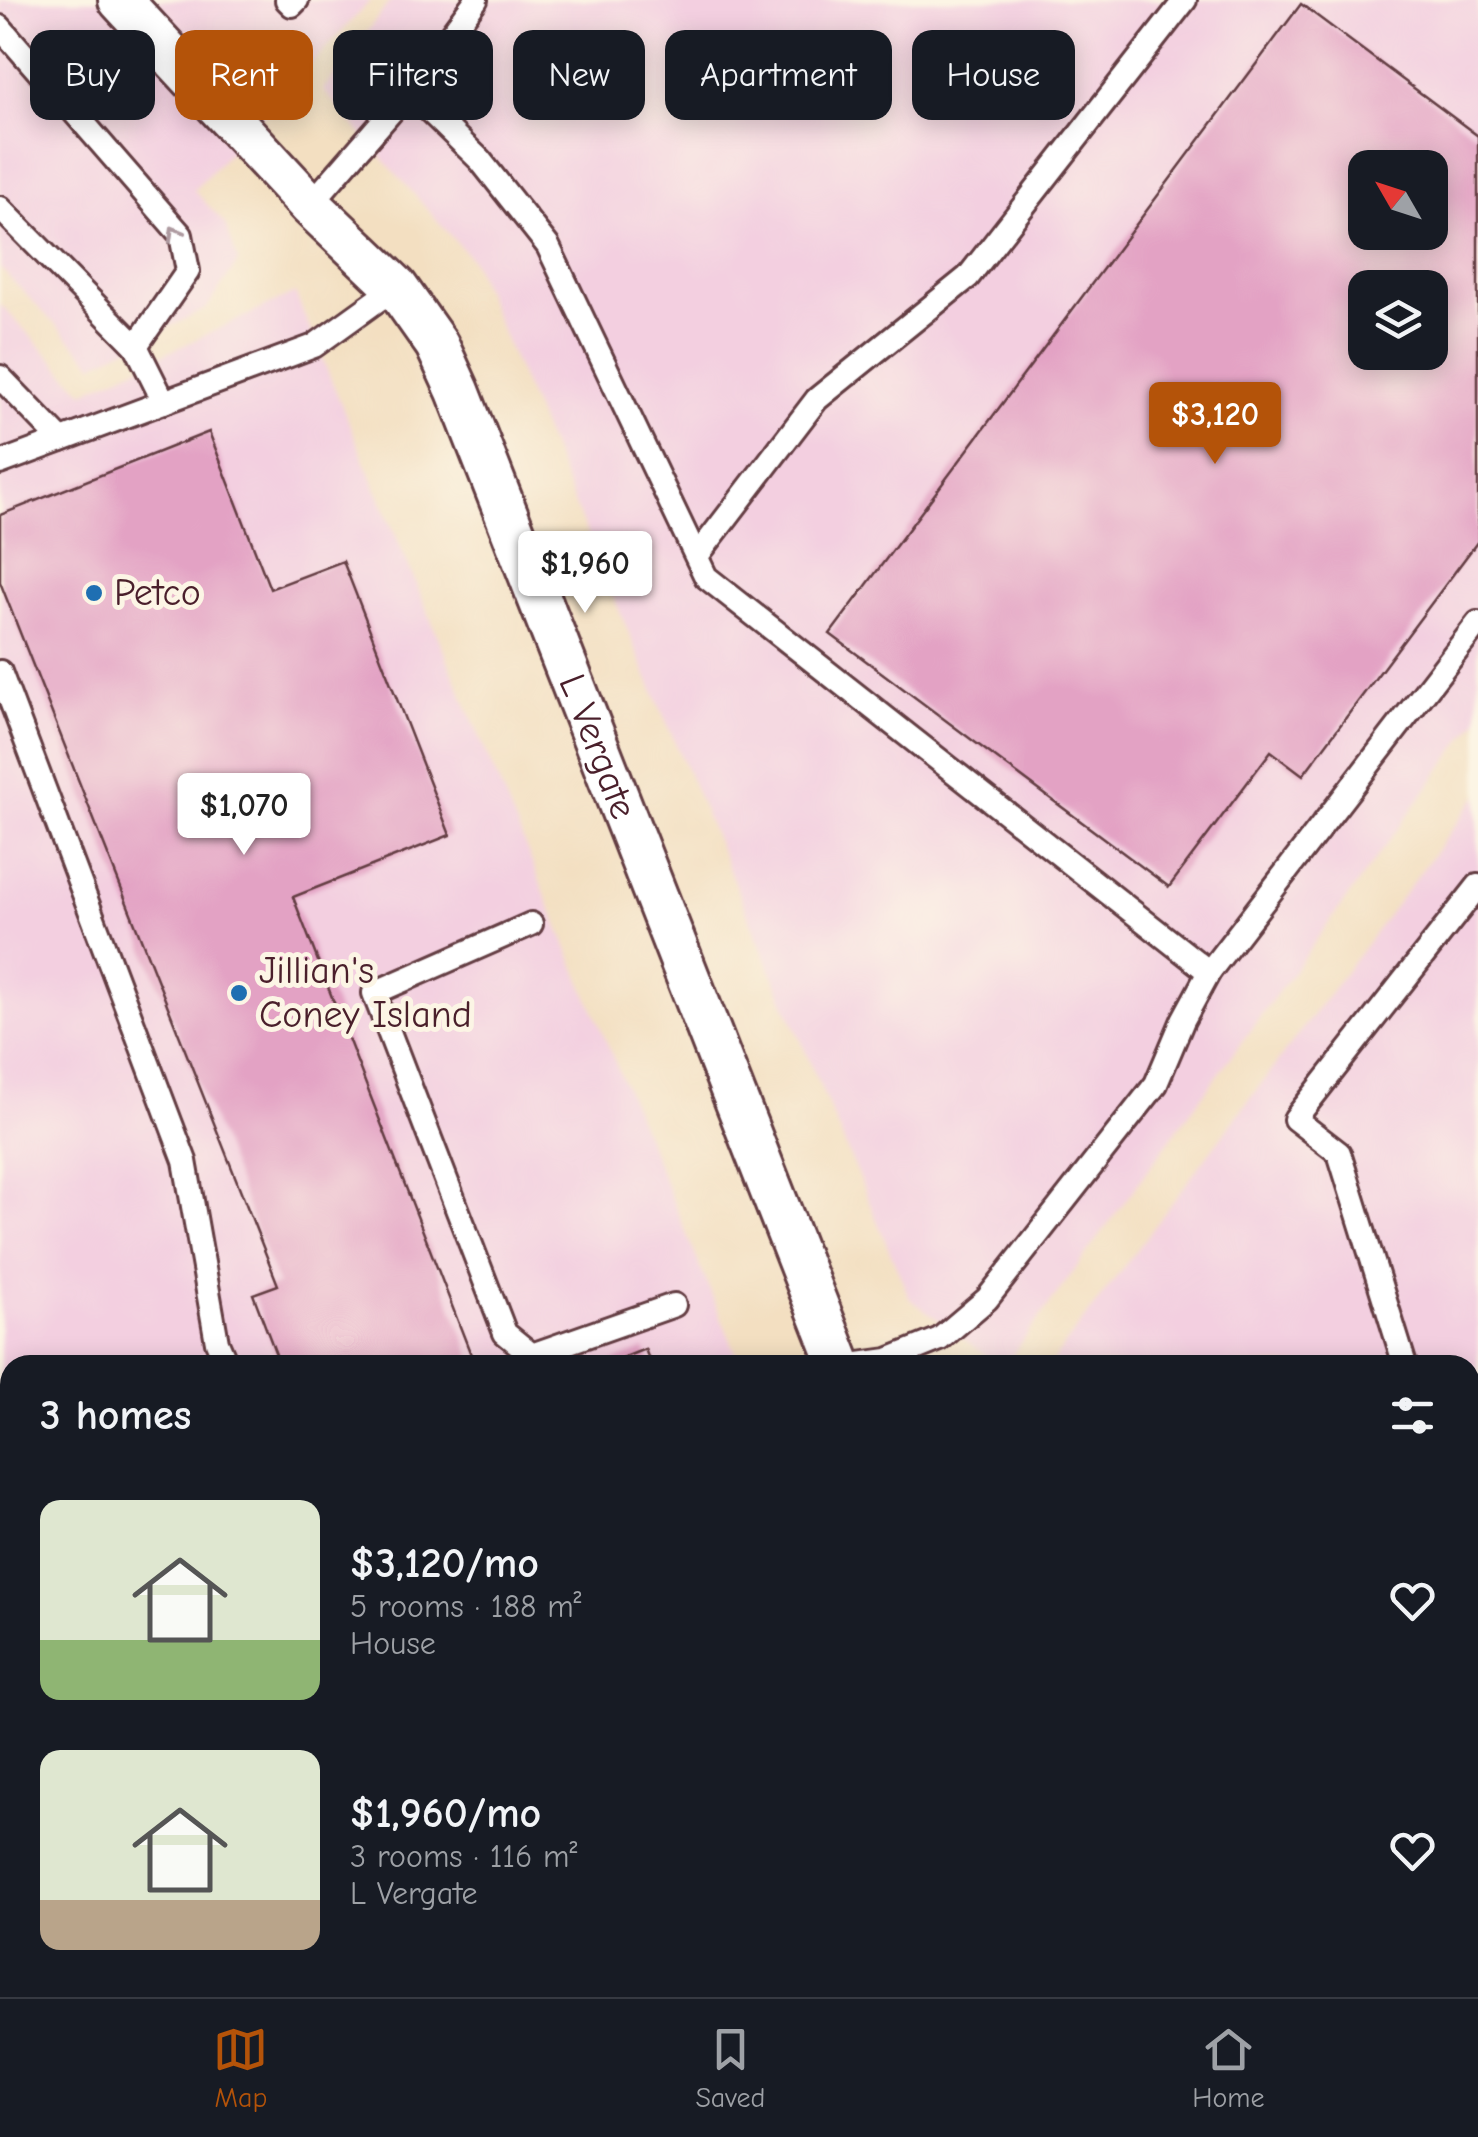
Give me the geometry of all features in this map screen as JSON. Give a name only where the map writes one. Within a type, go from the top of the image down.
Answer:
[{"type":"street","name":"L Vergate","points":[[120,0],[310,205],[396,287],[438,345],[836,1355]]},
{"type":"lane","points":[[287,0],[292,5],[297,0]]},
{"type":"lane","points":[[454,30],[476,0]]},
{"type":"lane","points":[[697,556],[816,399],[968,277],[1185,0]]},
{"type":"lane","points":[[0,27],[181,235],[188,271],[136,346]]},
{"type":"lane","points":[[310,205],[384,120]]},
{"type":"lane","points":[[439,120],[480,160],[548,246],[706,577],[1209,972]]},
{"type":"lane","points":[[0,208],[136,346],[164,402]]},
{"type":"lane","points":[[0,463],[314,346],[396,287]]},
{"type":"lane","points":[[0,377],[61,440]]},
{"type":"lane","points":[[900,1355],[940,1339],[987,1300],[1156,1084],[1209,972],[1478,623]]},
{"type":"lane","points":[[0,672],[184,1161],[217,1342],[223,1355]]},
{"type":"lane","points":[[1402,1355],[1339,1153],[1295,1119],[1478,886]]},
{"type":"lane","points":[[531,924],[374,993],[505,1334],[531,1355]]},
{"type":"lane","points":[[535,1355],[674,1305]]},
{"type":"shaded area","points":[[0,0],[371,0],[343,30],[333,30],[333,41],[313,62],[313,30],[175,30],[175,120],[259,120],[194,190],[226,225],[238,262],[206,309],[94,364],[0,268]]},
{"type":"shaded area","points":[[391,0],[1478,0],[1478,719],[1012,1355],[986,1355],[910,1299],[471,259],[349,120],[493,120],[493,30],[368,30]]},
{"type":"shaded area","points":[[333,77],[333,101],[323,90]]},
{"type":"shaded area","points":[[295,293],[737,1355],[0,1355],[0,304],[84,392]]},
{"type":"shaded area","points":[[1478,795],[1478,1355],[1058,1355]]},
{"type":"building","points":[[1301,4],[1478,136],[1478,541],[1303,775],[1271,751],[1169,887],[830,634]]},
{"type":"building","points":[[209,432],[270,589],[343,561],[450,835],[293,897],[471,1355],[276,1355],[253,1294],[278,1285],[0,582],[0,515]]},
{"type":"place","name":"Petco","points":[[94,593]]},
{"type":"place","name":"Jillian's Coney Island","points":[[239,993]]}]
